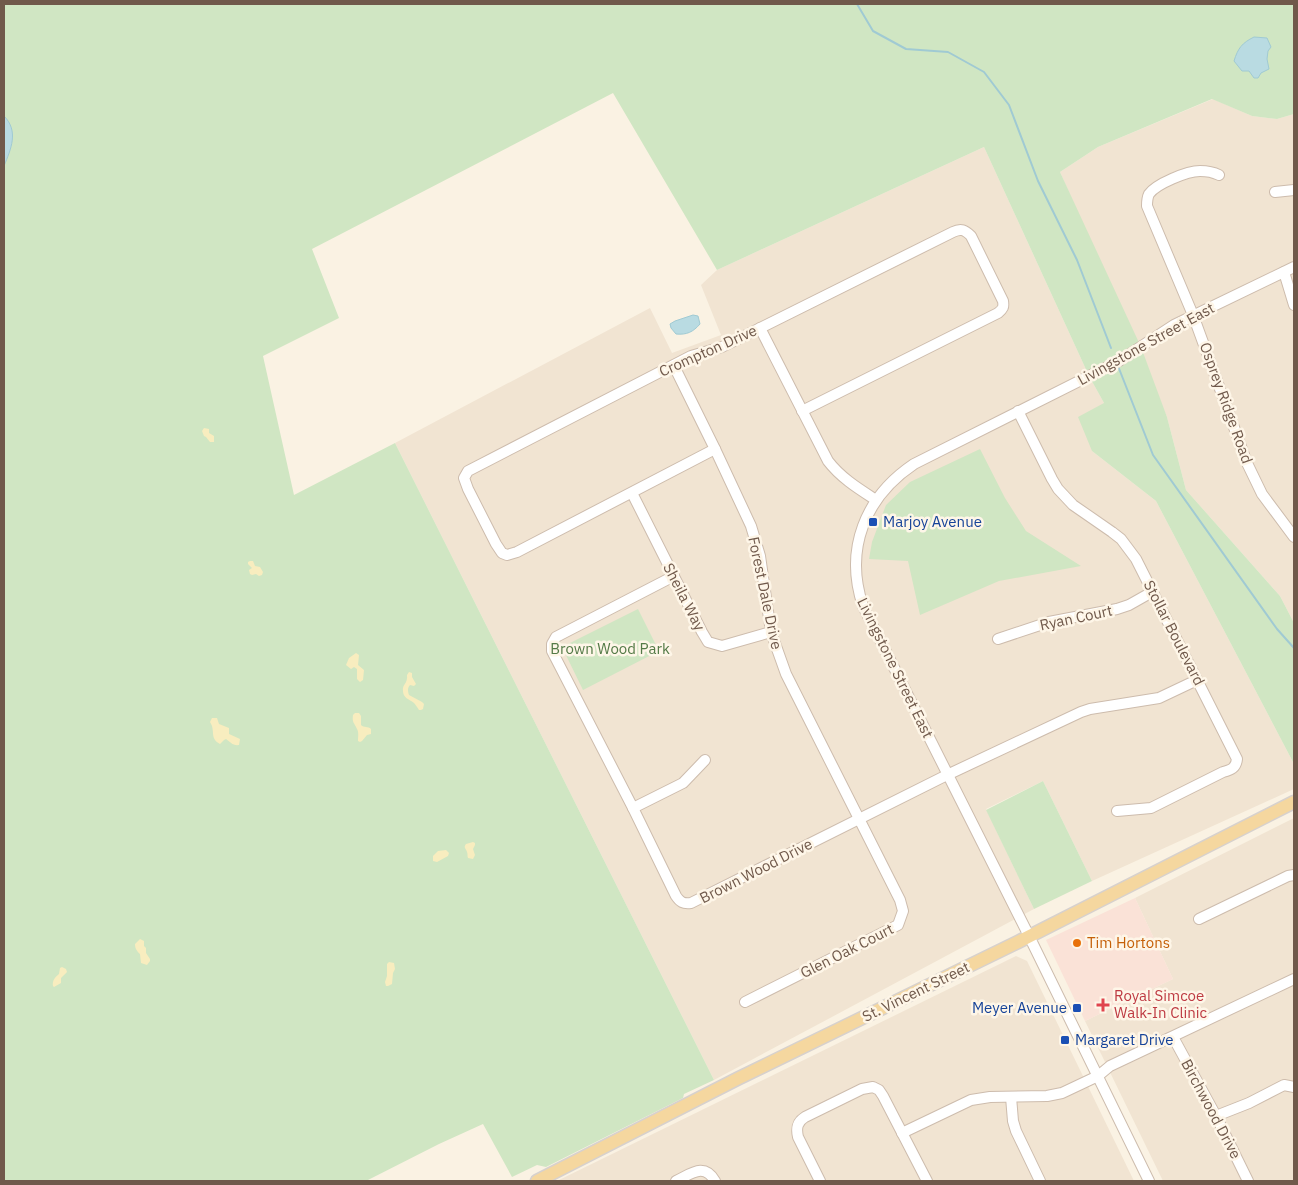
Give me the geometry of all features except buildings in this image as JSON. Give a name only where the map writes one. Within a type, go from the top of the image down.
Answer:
[{"type":"main road","name":"St. Vincent Street","points":[[536,1181],[1294,802]]},
{"type":"street","name":"Osprey Ridge Road","points":[[1219,175],[1206,171],[1192,172],[1164,183],[1150,194],[1147,199],[1147,206],[1193,315],[1247,463],[1262,494],[1294,537]]},
{"type":"street","points":[[1276,192],[1294,190]]},
{"type":"street","name":"Crompton Drive","points":[[715,449],[518,552],[507,555],[502,553],[496,544],[464,478],[468,471],[691,356],[722,347],[959,229],[965,230],[971,236],[1000,295],[1004,305],[1002,310],[998,314],[802,411]]},
{"type":"street","name":"Livingstone Street East","points":[[1149,1181],[1029,936],[863,606],[856,573],[858,544],[866,518],[876,500],[893,480],[914,464],[1119,361],[1165,330],[1294,266]]},
{"type":"street","points":[[1284,272],[1294,305]]},
{"type":"street","points":[[760,328],[824,455],[844,478],[876,500]]},
{"type":"street","name":"Forest Dale Drive","points":[[674,366],[745,513],[755,539],[760,556],[771,632],[786,674],[859,819]]},
{"type":"street","name":"Stollar Boulevard","points":[[1018,411],[1058,489],[1073,505],[1121,539],[1136,559],[1237,759],[1234,768],[1151,808],[1117,811]]},
{"type":"street","name":"Sheila Way","points":[[632,493],[708,642],[722,646],[771,632]]},
{"type":"street","name":"Brown Wood Drive","points":[[674,576],[556,637],[552,644],[552,651],[676,896],[680,902],[685,904],[691,903],[947,775],[1080,712],[1159,698],[1197,680]]},
{"type":"street","name":"Ryan Court","points":[[998,638],[1049,622],[1117,609],[1129,605],[1152,592]]},
{"type":"street","points":[[633,808],[682,783],[705,760]]},
{"type":"street","name":"Glen Oak Court","points":[[745,1002],[898,925],[903,911],[900,900],[859,819]]},
{"type":"street","points":[[1199,920],[1288,876],[1294,875]]},
{"type":"street","points":[[902,1133],[971,1100],[990,1097],[1057,1094],[1098,1076],[1110,1066],[1294,979]]},
{"type":"street","name":"Birchwood Drive","points":[[1173,1037],[1216,1116],[1248,1181]]},
{"type":"street","points":[[1216,1116],[1284,1086],[1294,1087]]},
{"type":"street","points":[[820,1181],[798,1137],[797,1125],[800,1120],[862,1089],[873,1087],[879,1090],[883,1096],[927,1181]]},
{"type":"street","points":[[1011,1096],[1013,1122],[1016,1131],[1040,1181]]},
{"type":"street","points":[[676,1181],[703,1170],[711,1174],[715,1181]]},
{"type":"shaded area","points":[[1213,99],[1252,116],[1277,119],[1294,114],[1294,623],[1280,596],[1186,490],[1167,417],[1060,172],[1098,147]]},
{"type":"shaded area","points":[[984,147],[1089,376],[1104,403],[1092,451],[1156,501],[1294,764],[1294,789],[1092,881],[1043,781],[986,809],[1034,909],[714,1080],[395,443],[650,308],[672,353],[721,335],[701,285],[717,270]]},
{"type":"shaded area","points":[[1294,818],[1294,1181],[1163,1181],[1085,1021],[1173,979],[1135,898]]},
{"type":"shaded area","points":[[1135,898],[1173,979],[1085,1021],[1046,940]]},
{"type":"shaded area","points":[[1016,956],[1027,961],[1134,1181],[557,1181]]},
{"type":"green space","points":[[4,4],[1294,4],[1294,114],[1277,119],[1252,116],[1212,99],[1098,147],[1060,172],[1141,347],[1167,417],[1186,490],[1280,596],[1294,623],[1294,764],[1156,501],[1092,451],[1078,417],[1104,403],[1089,376],[984,147],[717,270],[613,93],[312,249],[339,318],[263,356],[294,495],[395,443],[714,1080],[684,1094],[683,1098],[546,1167],[537,1165],[512,1177],[483,1124],[366,1181],[4,1181]]},
{"type":"green space","points":[[980,449],[1005,498],[1026,531],[1081,566],[999,581],[920,615],[908,561],[869,559],[872,542],[886,505],[910,482]]},
{"type":"green space","name":"Brown Wood Park","points":[[638,609],[659,651],[583,690],[562,647]]},
{"type":"green space","points":[[1043,781],[1092,881],[1034,909],[986,810]]},
{"type":"sand","points":[[204,428],[209,429],[209,433],[214,436],[214,442],[210,442],[204,436],[202,431]]},
{"type":"sand","points":[[253,561],[255,566],[260,567],[263,572],[262,575],[250,574],[249,570],[252,568],[248,562]]},
{"type":"sand","points":[[356,653],[359,655],[358,665],[364,670],[363,680],[360,682],[357,679],[357,669],[354,667],[351,669],[346,665],[349,658]]},
{"type":"sand","points":[[409,672],[412,673],[416,684],[409,686],[409,695],[424,704],[421,710],[405,697],[403,693],[403,687]]},
{"type":"sand","points":[[355,713],[359,713],[361,716],[361,725],[371,729],[371,734],[367,735],[360,742],[358,741],[358,732],[353,721]]},
{"type":"sand","points":[[212,718],[217,718],[219,724],[229,728],[229,734],[240,739],[239,745],[233,744],[226,739],[220,744],[217,742],[210,722]]},
{"type":"sand","points":[[475,843],[473,849],[475,855],[473,859],[468,858],[465,847],[466,844]]},
{"type":"sand","points":[[446,850],[449,853],[448,856],[437,862],[433,861],[433,856],[438,851]]},
{"type":"sand","points":[[140,939],[144,941],[146,953],[150,959],[147,965],[141,963],[140,954],[135,947],[135,944]]},
{"type":"sand","points":[[389,962],[394,963],[395,969],[392,984],[386,986],[387,964]]},
{"type":"sand","points":[[62,967],[67,972],[61,978],[61,983],[54,987],[53,981]]},
{"type":"water","points":[[1254,37],[1267,38],[1271,47],[1268,51],[1267,59],[1269,69],[1261,73],[1258,78],[1254,78],[1249,71],[1242,71],[1234,61],[1241,46]]},
{"type":"water","points":[[4,116],[11,128],[12,140],[4,166]]},
{"type":"water","points":[[693,315],[698,316],[700,324],[692,331],[676,334],[671,328],[670,324],[675,321]]},
{"type":"waterway","points":[[857,4],[873,31],[906,49],[948,52],[984,72],[1009,105],[1038,181],[1077,260],[1111,348]]},
{"type":"waterway","points":[[1118,366],[1153,455],[1277,629],[1294,648]]},
{"type":"place","name":"Marjoy Avenue","points":[[873,522]]},
{"type":"place","name":"Tim Hortons","points":[[1077,943]]},
{"type":"place","name":"Royal Simcoe Walk-In Clinic","points":[[1103,1005]]},
{"type":"place","name":"Meyer Avenue","points":[[1077,1008]]},
{"type":"place","name":"Margaret Drive","points":[[1065,1040]]}]
